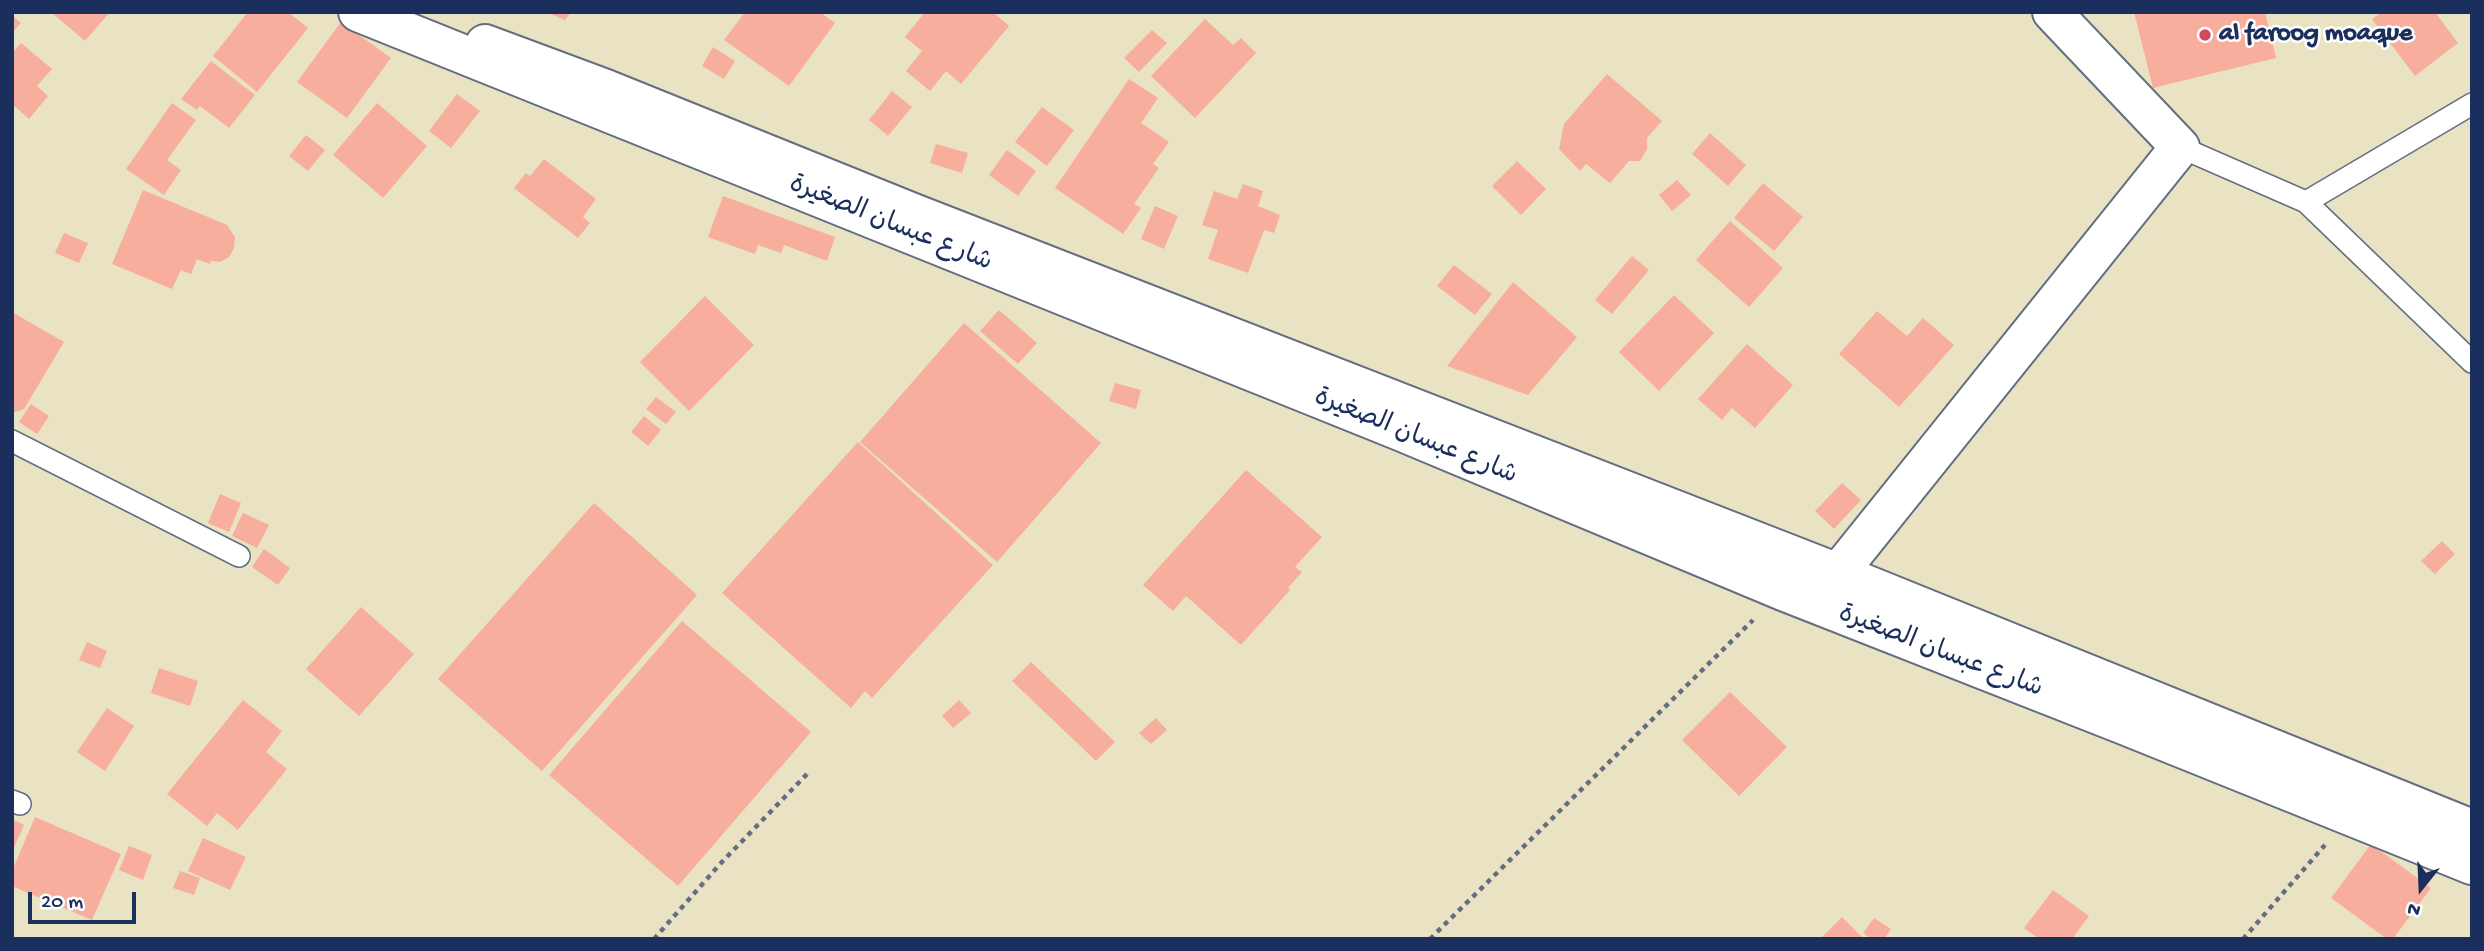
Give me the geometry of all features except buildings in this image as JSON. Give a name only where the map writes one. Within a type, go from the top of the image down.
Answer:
[{"type":"street","name":"شارع عبسان الصغيرة","points":[[358,12],[1400,431],[1783,591],[2472,865]]},
{"type":"street","name":"شارع عبسان الصغيرة","points":[[401,12],[606,89],[916,215],[1838,573],[2472,829]]},
{"type":"street","points":[[1838,573],[2180,147],[2052,12]]},
{"type":"lane","points":[[2306,202],[2472,104]]},
{"type":"lane","points":[[2180,147],[2306,202],[2472,362]]},
{"type":"lane","points":[[12,441],[239,556]]},
{"type":"path","points":[[1430,939],[1783,591]]},
{"type":"path","points":[[654,939],[720,864],[809,772]]},
{"type":"path","points":[[2242,939],[2351,816]]},
{"type":"place","name":"al faroog moaque","points":[[2205,35]]}]
